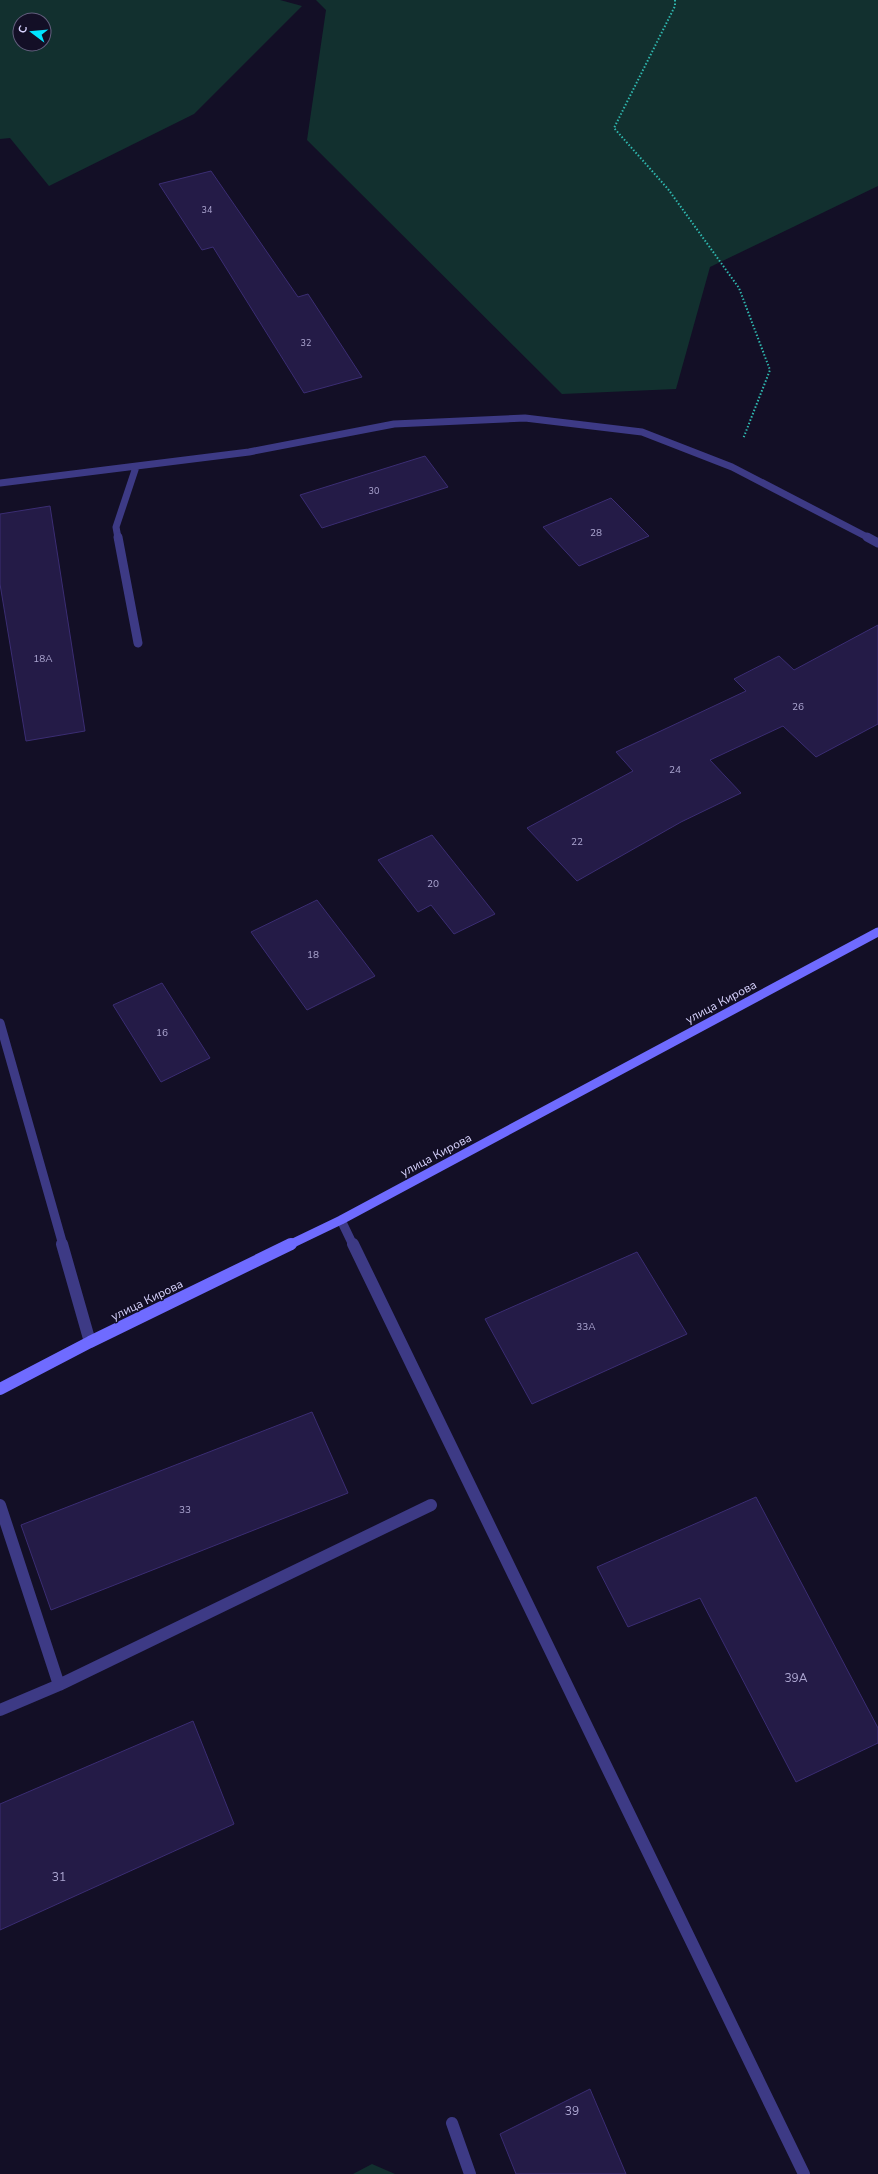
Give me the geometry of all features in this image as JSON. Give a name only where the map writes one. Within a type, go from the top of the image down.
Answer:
[{"type":"main road","name":"улица Кирова","points":[[0,1389],[90,1342],[341,1220],[878,932]]},
{"type":"lane","points":[[0,483],[249,452],[394,424],[525,418],[642,432],[732,467],[878,543]]},
{"type":"lane","points":[[136,467],[116,527],[138,643]]},
{"type":"lane","points":[[0,1023],[90,1342]]},
{"type":"lane","points":[[341,1220],[804,2174]]},
{"type":"lane","points":[[0,1505],[59,1686]]},
{"type":"lane","points":[[0,1710],[59,1686],[431,1505]]},
{"type":"lane","points":[[452,2123],[470,2174]]},
{"type":"path","points":[[675,0],[674,6],[614,128],[668,189],[739,288],[770,370],[732,467]]},
{"type":"green space","points":[[0,0],[280,0],[302,6],[194,114],[49,186],[10,138],[0,139]]},
{"type":"green space","points":[[316,0],[878,0],[878,186],[710,267],[676,389],[562,394],[307,140],[326,10]]},
{"type":"green space","points":[[372,2164],[395,2174],[353,2174]]},
{"type":"building","points":[[211,171],[298,297],[308,294],[362,377],[304,393],[213,247],[202,250],[159,184]]},
{"type":"building","points":[[425,456],[448,487],[322,528],[300,495]]},
{"type":"building","points":[[611,498],[649,536],[579,566],[543,527]]},
{"type":"building","points":[[50,506],[85,731],[26,741],[0,584],[0,514]]},
{"type":"building","points":[[878,625],[878,724],[816,757],[783,726],[710,760],[741,793],[681,822],[577,881],[527,828],[633,771],[616,752],[746,691],[734,679],[779,656],[794,670]]},
{"type":"building","points":[[432,835],[495,914],[454,934],[431,905],[418,912],[378,860]]},
{"type":"building","points":[[317,900],[375,976],[307,1010],[251,932]]},
{"type":"building","points":[[162,983],[210,1058],[161,1082],[113,1005]]},
{"type":"building","points":[[637,1252],[687,1334],[532,1404],[485,1319]]},
{"type":"building","points":[[312,1412],[348,1493],[51,1610],[21,1525]]},
{"type":"building","points":[[756,1497],[878,1728],[878,1743],[796,1782],[700,1598],[628,1627],[597,1567]]},
{"type":"building","points":[[193,1721],[234,1824],[0,1930],[0,1804]]},
{"type":"building","points":[[590,2089],[626,2174],[516,2174],[500,2134]]}]
